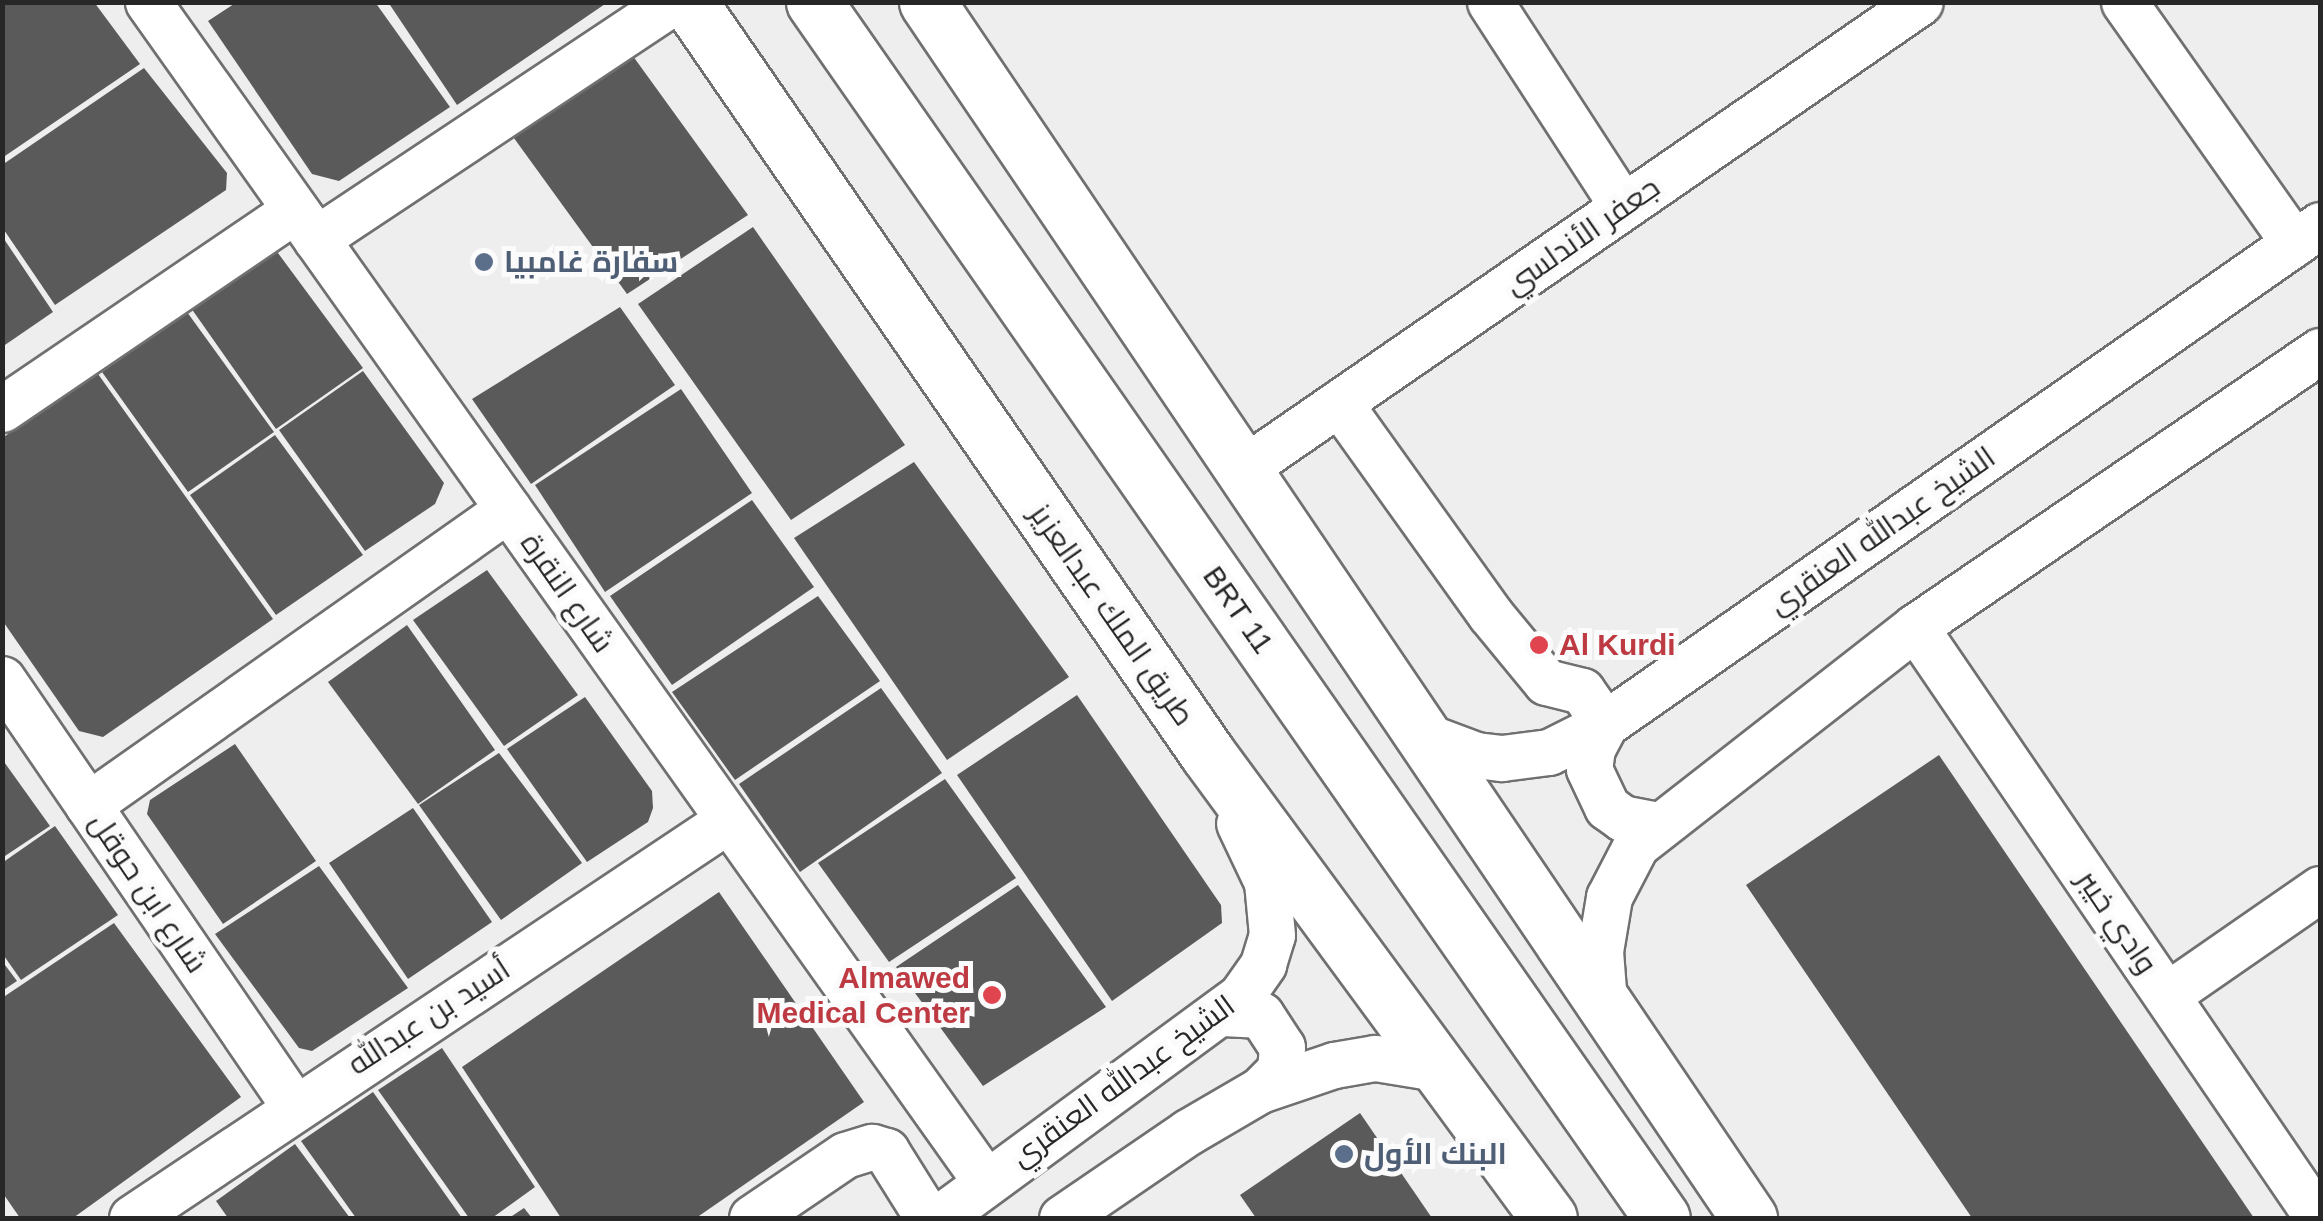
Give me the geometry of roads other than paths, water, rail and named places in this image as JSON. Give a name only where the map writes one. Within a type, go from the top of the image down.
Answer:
[{"type":"main road","name":"طريق الملك عبدالعزيز","points":[[689,2],[1207,753],[1549,1218]]},
{"type":"main road","name":"BRT 11","points":[[814,2],[1662,1218]]},
{"type":"main road","points":[[927,2],[1749,1218]]},
{"type":"street","name":"شارع النقرة","points":[[148,2],[986,1182]]},
{"type":"street","points":[[2,409],[673,2]]},
{"type":"street","points":[[1490,2],[1623,208]]},
{"type":"street","name":"جعفر الأندلسي","points":[[1243,469],[1920,2]]},
{"type":"street","points":[[2124,2],[2307,234]]},
{"type":"street","name":"الشيخ عبدالله العنقري","points":[[1420,734],[1476,755],[1502,758],[1550,752],[1605,724],[2307,234]]},
{"type":"street","points":[[1604,1003],[1600,950],[1608,897],[1636,846],[1658,825],[1915,627],[2320,351]]},
{"type":"street","points":[[1339,403],[1535,668],[1558,688],[1582,691],[1605,724],[1592,748],[1589,769],[1607,807],[1622,818],[1658,825]]},
{"type":"street","points":[[88,804],[508,510]]},
{"type":"street","name":"وادي خيبر","points":[[1915,627],[2318,1218]]},
{"type":"street","name":"شارع ابن حوقل","points":[[2,679],[294,1106]]},
{"type":"street","name":"الشيخ عبدالله العنقري","points":[[939,1218],[1223,1014],[1263,964],[1272,935],[1267,882],[1207,753]]},
{"type":"street","name":"أسيد بن عبدالله","points":[[132,1218],[186,1204],[294,1106],[728,820]]},
{"type":"street","points":[[2167,995],[2320,889]]},
{"type":"street","points":[[1223,1014],[1242,1010],[1261,1014],[1282,1047],[1280,1070],[1260,1090]]},
{"type":"street","points":[[1062,1218],[1188,1132],[1260,1090],[1334,1065],[1374,1058],[1442,1069]]},
{"type":"street","points":[[752,1218],[845,1155],[872,1147],[886,1151],[928,1218]]},
{"type":"place","name":"سفارة غامبيا","points":[[484,262]]},
{"type":"place","name":"Al Kurdi","points":[[1539,645]]},
{"type":"place","name":"Almawed Medical Center","points":[[992,995]]},
{"type":"place","name":"البنك الأول","points":[[1344,1154]]}]
